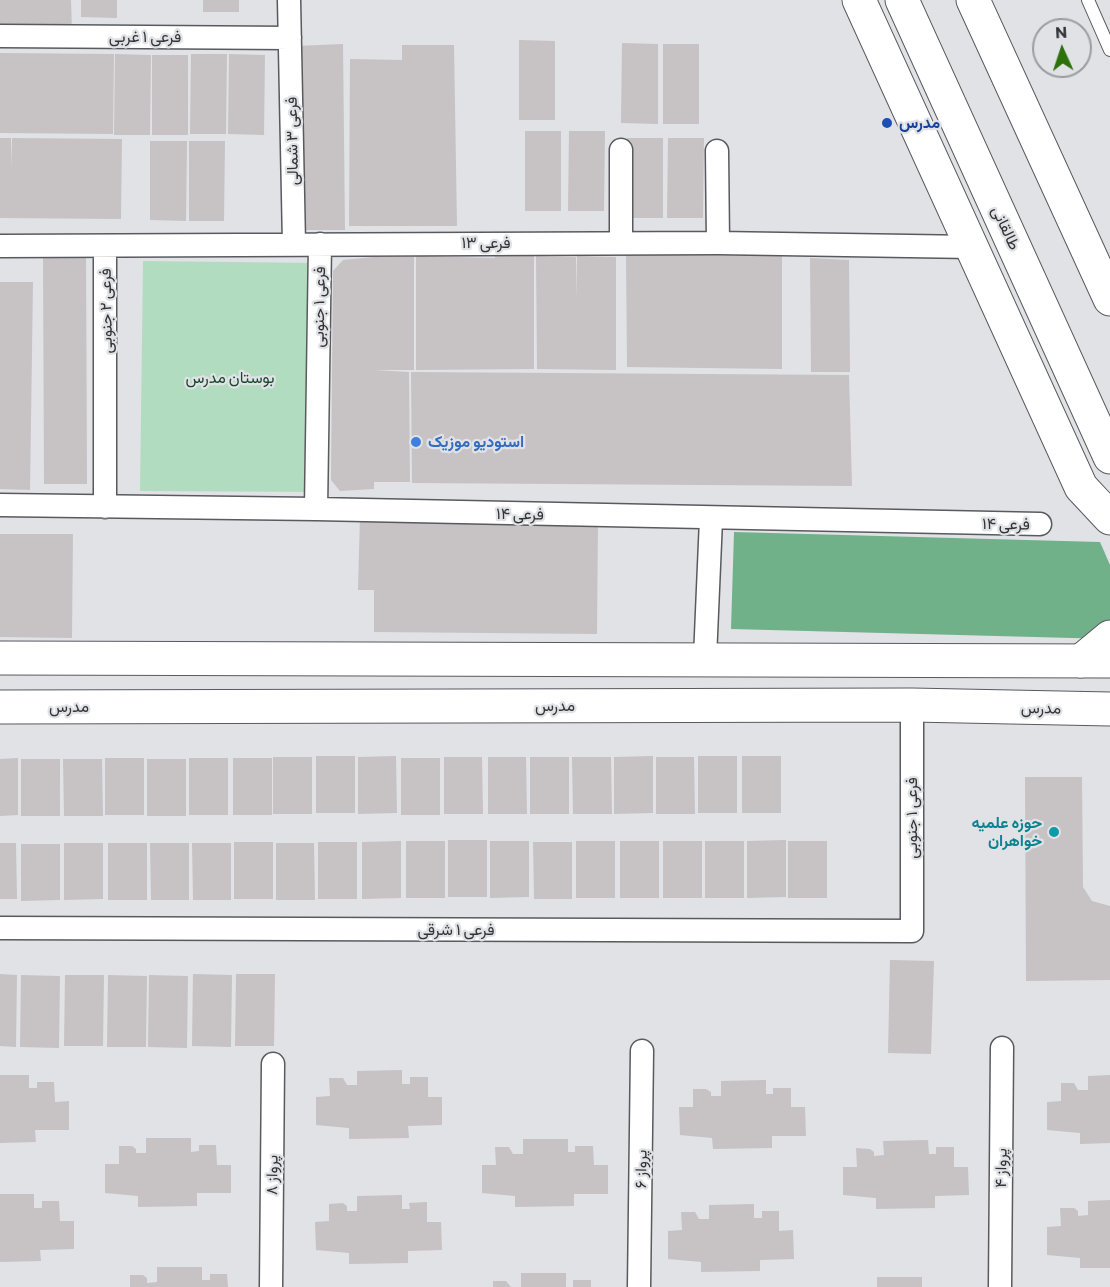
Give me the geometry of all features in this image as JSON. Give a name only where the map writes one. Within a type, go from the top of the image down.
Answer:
[{"type":"main road","points":[[859,0],[1082,487],[1110,518]]},
{"type":"main road","name":"طالقانی","points":[[902,0],[1110,457]]},
{"type":"main road","points":[[973,0],[1110,299]]},
{"type":"main road","points":[[0,658],[705,658],[1095,661],[1110,638]]},
{"type":"main road","name":"مدرس","points":[[0,707],[912,705],[1110,709]]},
{"type":"street","name":"فرعی ۳ شمالی","points":[[290,0],[294,244]]},
{"type":"street","name":"فرعی ۱ غربی","points":[[0,36],[290,38]]},
{"type":"street","points":[[621,150],[621,243]]},
{"type":"street","points":[[717,151],[718,243]]},
{"type":"street","name":"فرعی ۱۳","points":[[0,246],[718,243],[972,247]]},
{"type":"street","name":"فرعی ۱ جنوبی","points":[[316,508],[321,244]]},
{"type":"street","name":"فرعی ۲ جنوبی","points":[[105,246],[105,507]]},
{"type":"street","name":"فرعی ۱۴","points":[[0,506],[316,508],[711,519],[1040,524]]},
{"type":"street","points":[[705,658],[711,519]]},
{"type":"street","name":"فرعی ۱ جنوبی","points":[[912,705],[912,931]]},
{"type":"street","name":"فرعی ۱ شرقی","points":[[0,928],[912,931]]},
{"type":"street","name":"پرواز ۴","points":[[1000,1287],[1002,1048]]},
{"type":"street","name":"پرواز ۶","points":[[639,1287],[642,1051]]},
{"type":"street","name":"پرواز ۸","points":[[271,1287],[273,1064]]},
{"type":"lane","points":[[1088,0],[1110,50]]},
{"type":"green space","name":"بوستان مدرس","points":[[143,261],[320,263],[319,492],[140,491]]},
{"type":"green space","points":[[734,532],[1100,542],[1110,565],[1110,639],[731,629]]},
{"type":"building","points":[[0,0],[71,0],[72,31],[0,29]]},
{"type":"building","points":[[81,0],[117,0],[117,18],[81,17]]},
{"type":"building","points":[[203,0],[239,0],[239,12],[203,12]]},
{"type":"building","points":[[519,40],[555,41],[555,120],[519,120]]},
{"type":"building","points":[[622,43],[658,44],[658,124],[621,123]]},
{"type":"building","points":[[343,44],[345,230],[298,230],[295,46]]},
{"type":"building","points":[[663,44],[699,44],[699,124],[663,124]]},
{"type":"building","points":[[402,45],[454,45],[457,226],[349,226],[350,59],[402,60]]},
{"type":"building","points":[[0,53],[114,54],[113,134],[0,133]]},
{"type":"building","points":[[115,54],[151,55],[150,135],[114,135]]},
{"type":"building","points":[[191,54],[227,54],[226,134],[190,134]]},
{"type":"building","points":[[229,54],[265,55],[264,135],[228,134]]},
{"type":"building","points":[[152,55],[188,55],[188,135],[152,135]]},
{"type":"building","points":[[525,131],[561,131],[561,211],[525,211]]},
{"type":"building","points":[[569,131],[605,131],[604,211],[568,211]]},
{"type":"building","points":[[0,138],[11,138],[11,169],[12,138],[122,139],[121,219],[0,218]]},
{"type":"building","points":[[627,138],[663,138],[663,218],[627,218]]},
{"type":"building","points":[[668,138],[704,138],[703,218],[667,218]]},
{"type":"building","points":[[150,141],[187,141],[186,221],[150,220]]},
{"type":"building","points":[[189,141],[225,141],[224,221],[189,221]]},
{"type":"building","points":[[626,254],[782,256],[782,369],[627,367]]},
{"type":"building","points":[[495,255],[534,256],[534,369],[416,370],[416,256],[495,258]]},
{"type":"building","points":[[86,256],[87,484],[44,484],[43,257]]},
{"type":"building","points":[[536,256],[576,257],[576,301],[577,256],[616,257],[616,370],[537,369]]},
{"type":"building","points":[[414,257],[414,370],[374,370],[409,372],[410,482],[374,482],[374,489],[340,491],[331,480],[333,271],[343,260]]},
{"type":"building","points":[[810,258],[849,260],[850,372],[811,372]]},
{"type":"building","points":[[0,282],[33,282],[30,490],[0,489]]},
{"type":"building","points":[[411,372],[849,375],[852,486],[412,483]]},
{"type":"building","points":[[360,515],[598,518],[597,634],[374,632],[374,590],[358,590]]},
{"type":"building","points":[[0,534],[73,534],[72,638],[0,637]]},
{"type":"building","points":[[316,756],[355,756],[355,813],[316,813]]},
{"type":"building","points":[[396,756],[397,813],[358,814],[358,757]]},
{"type":"building","points":[[653,756],[653,813],[614,814],[614,757]]},
{"type":"building","points":[[698,756],[737,756],[737,813],[698,813]]},
{"type":"building","points":[[742,756],[781,756],[781,813],[742,813]]},
{"type":"building","points":[[273,757],[312,757],[312,814],[273,814]]},
{"type":"building","points":[[444,757],[482,757],[483,814],[444,814]]},
{"type":"building","points":[[488,757],[526,757],[527,814],[488,814]]},
{"type":"building","points":[[530,757],[569,757],[569,814],[530,814]]},
{"type":"building","points":[[572,757],[611,757],[612,814],[573,814]]},
{"type":"building","points":[[656,757],[694,757],[695,814],[656,814]]},
{"type":"building","points":[[18,758],[18,815],[0,816],[0,759]]},
{"type":"building","points":[[105,758],[144,758],[144,815],[105,815]]},
{"type":"building","points":[[189,758],[228,758],[228,815],[189,815]]},
{"type":"building","points":[[233,758],[272,758],[272,815],[233,815]]},
{"type":"building","points":[[401,758],[440,758],[440,815],[401,815]]},
{"type":"building","points":[[21,759],[60,759],[60,816],[21,816]]},
{"type":"building","points":[[63,759],[102,759],[103,816],[64,816]]},
{"type":"building","points":[[147,759],[186,759],[186,816],[147,816]]},
{"type":"building","name":"حوزه علمیه خواهران","points":[[1025,777],[1082,777],[1083,887],[1092,901],[1110,906],[1110,980],[1026,981]]},
{"type":"building","points":[[448,840],[487,840],[487,897],[448,897]]},
{"type":"building","points":[[786,840],[786,897],[747,898],[747,841]]},
{"type":"building","points":[[401,841],[401,898],[362,899],[362,842]]},
{"type":"building","points":[[406,841],[445,841],[445,898],[406,898]]},
{"type":"building","points":[[490,841],[529,841],[529,897],[490,898]]},
{"type":"building","points":[[576,841],[615,841],[615,898],[576,898]]},
{"type":"building","points":[[620,841],[659,841],[659,898],[620,898]]},
{"type":"building","points":[[663,841],[702,841],[702,898],[663,898]]},
{"type":"building","points":[[705,841],[744,841],[744,898],[705,898]]},
{"type":"building","points":[[788,841],[827,841],[827,898],[788,898]]},
{"type":"building","points":[[234,842],[273,842],[273,899],[234,899]]},
{"type":"building","points":[[318,842],[357,842],[357,899],[318,899]]},
{"type":"building","points":[[533,842],[572,842],[572,899],[534,899]]},
{"type":"building","points":[[0,843],[16,843],[17,899],[0,899]]},
{"type":"building","points":[[64,843],[103,843],[103,899],[64,900]]},
{"type":"building","points":[[108,843],[147,843],[147,900],[108,900]]},
{"type":"building","points":[[150,843],[189,843],[189,900],[151,900]]},
{"type":"building","points":[[192,843],[231,843],[231,900],[193,900]]},
{"type":"building","points":[[276,843],[314,843],[315,900],[276,900]]},
{"type":"building","points":[[21,844],[60,844],[60,900],[21,901]]},
{"type":"building","points":[[890,960],[934,961],[931,1054],[888,1053]]},
{"type":"building","points":[[0,974],[17,975],[16,1047],[0,1046]]},
{"type":"building","points":[[193,974],[232,975],[231,1047],[192,1046]]},
{"type":"building","points":[[236,974],[275,974],[274,1046],[235,1046]]},
{"type":"building","points":[[21,975],[60,976],[59,1048],[20,1047]]},
{"type":"building","points":[[65,975],[104,975],[103,1046],[64,1046]]},
{"type":"building","points":[[108,975],[147,976],[146,1047],[107,1047]]},
{"type":"building","points":[[149,975],[188,976],[187,1048],[148,1047]]},
{"type":"building","points":[[402,1070],[402,1084],[410,1084],[410,1077],[428,1077],[428,1097],[442,1097],[442,1125],[408,1126],[409,1138],[349,1139],[349,1128],[316,1125],[316,1097],[330,1096],[329,1078],[343,1078],[347,1085],[357,1085],[357,1071]]},
{"type":"building","points":[[0,1075],[29,1075],[29,1088],[37,1088],[37,1082],[54,1082],[55,1102],[69,1101],[69,1130],[35,1130],[36,1142],[0,1143]]},
{"type":"building","points":[[1110,1075],[1110,1143],[1080,1144],[1080,1133],[1047,1130],[1047,1102],[1061,1101],[1061,1083],[1074,1083],[1078,1090],[1088,1090],[1088,1076]]},
{"type":"building","points":[[766,1080],[766,1094],[773,1094],[773,1088],[791,1088],[791,1107],[805,1107],[806,1136],[772,1136],[772,1148],[713,1149],[712,1138],[680,1135],[679,1107],[693,1107],[693,1089],[706,1089],[711,1092],[711,1096],[721,1096],[721,1081]]},
{"type":"building","points":[[146,1138],[191,1138],[191,1152],[199,1151],[199,1145],[216,1145],[217,1165],[231,1165],[231,1193],[197,1193],[197,1206],[138,1207],[138,1196],[105,1193],[105,1164],[119,1164],[119,1146],[132,1146],[136,1149],[136,1153],[146,1153]]},
{"type":"building","points":[[523,1139],[568,1139],[568,1152],[575,1152],[575,1146],[593,1146],[594,1165],[608,1165],[608,1194],[574,1194],[574,1206],[515,1207],[515,1196],[482,1193],[482,1165],[496,1165],[495,1147],[509,1147],[513,1154],[523,1154]]},
{"type":"building","points":[[928,1140],[929,1154],[936,1154],[936,1147],[954,1147],[954,1167],[968,1167],[969,1195],[935,1196],[935,1208],[876,1209],[876,1198],[843,1195],[843,1167],[857,1167],[856,1148],[870,1149],[874,1152],[874,1156],[884,1155],[883,1141]]},
{"type":"building","points":[[0,1194],[34,1194],[34,1208],[42,1208],[42,1201],[59,1201],[60,1221],[74,1221],[74,1249],[40,1250],[41,1261],[0,1262]]},
{"type":"building","points":[[402,1195],[402,1209],[410,1209],[409,1203],[427,1202],[427,1222],[441,1222],[442,1250],[408,1251],[408,1263],[349,1264],[349,1253],[316,1250],[315,1222],[329,1221],[329,1204],[343,1203],[347,1206],[347,1211],[357,1211],[357,1196]]},
{"type":"building","points":[[1110,1200],[1110,1268],[1080,1268],[1080,1258],[1047,1255],[1047,1227],[1061,1226],[1060,1208],[1074,1208],[1078,1211],[1078,1216],[1088,1215],[1088,1201]]},
{"type":"building","points":[[754,1204],[754,1218],[762,1218],[762,1211],[779,1211],[779,1231],[793,1230],[794,1259],[760,1260],[760,1271],[701,1272],[701,1262],[668,1259],[668,1231],[682,1230],[681,1212],[695,1212],[699,1219],[709,1219],[709,1205]]},
{"type":"building","points":[[157,1267],[202,1267],[202,1280],[210,1280],[210,1274],[227,1274],[228,1287],[130,1287],[130,1275],[143,1275],[147,1278],[147,1283],[157,1282]]},
{"type":"building","points":[[521,1273],[566,1273],[566,1287],[521,1287]]},
{"type":"building","points":[[877,1277],[922,1277],[922,1287],[877,1287]]},
{"type":"building","points":[[573,1280],[591,1280],[591,1287],[573,1287]]},
{"type":"building","points":[[493,1281],[506,1281],[511,1287],[493,1287]]},
{"type":"place","name":"مدرس","points":[[887,123]]},
{"type":"place","name":"استودیو موزیک","points":[[416,442]]},
{"type":"place","name":"حوزه علمیه خواهران","points":[[1054,832]]}]
